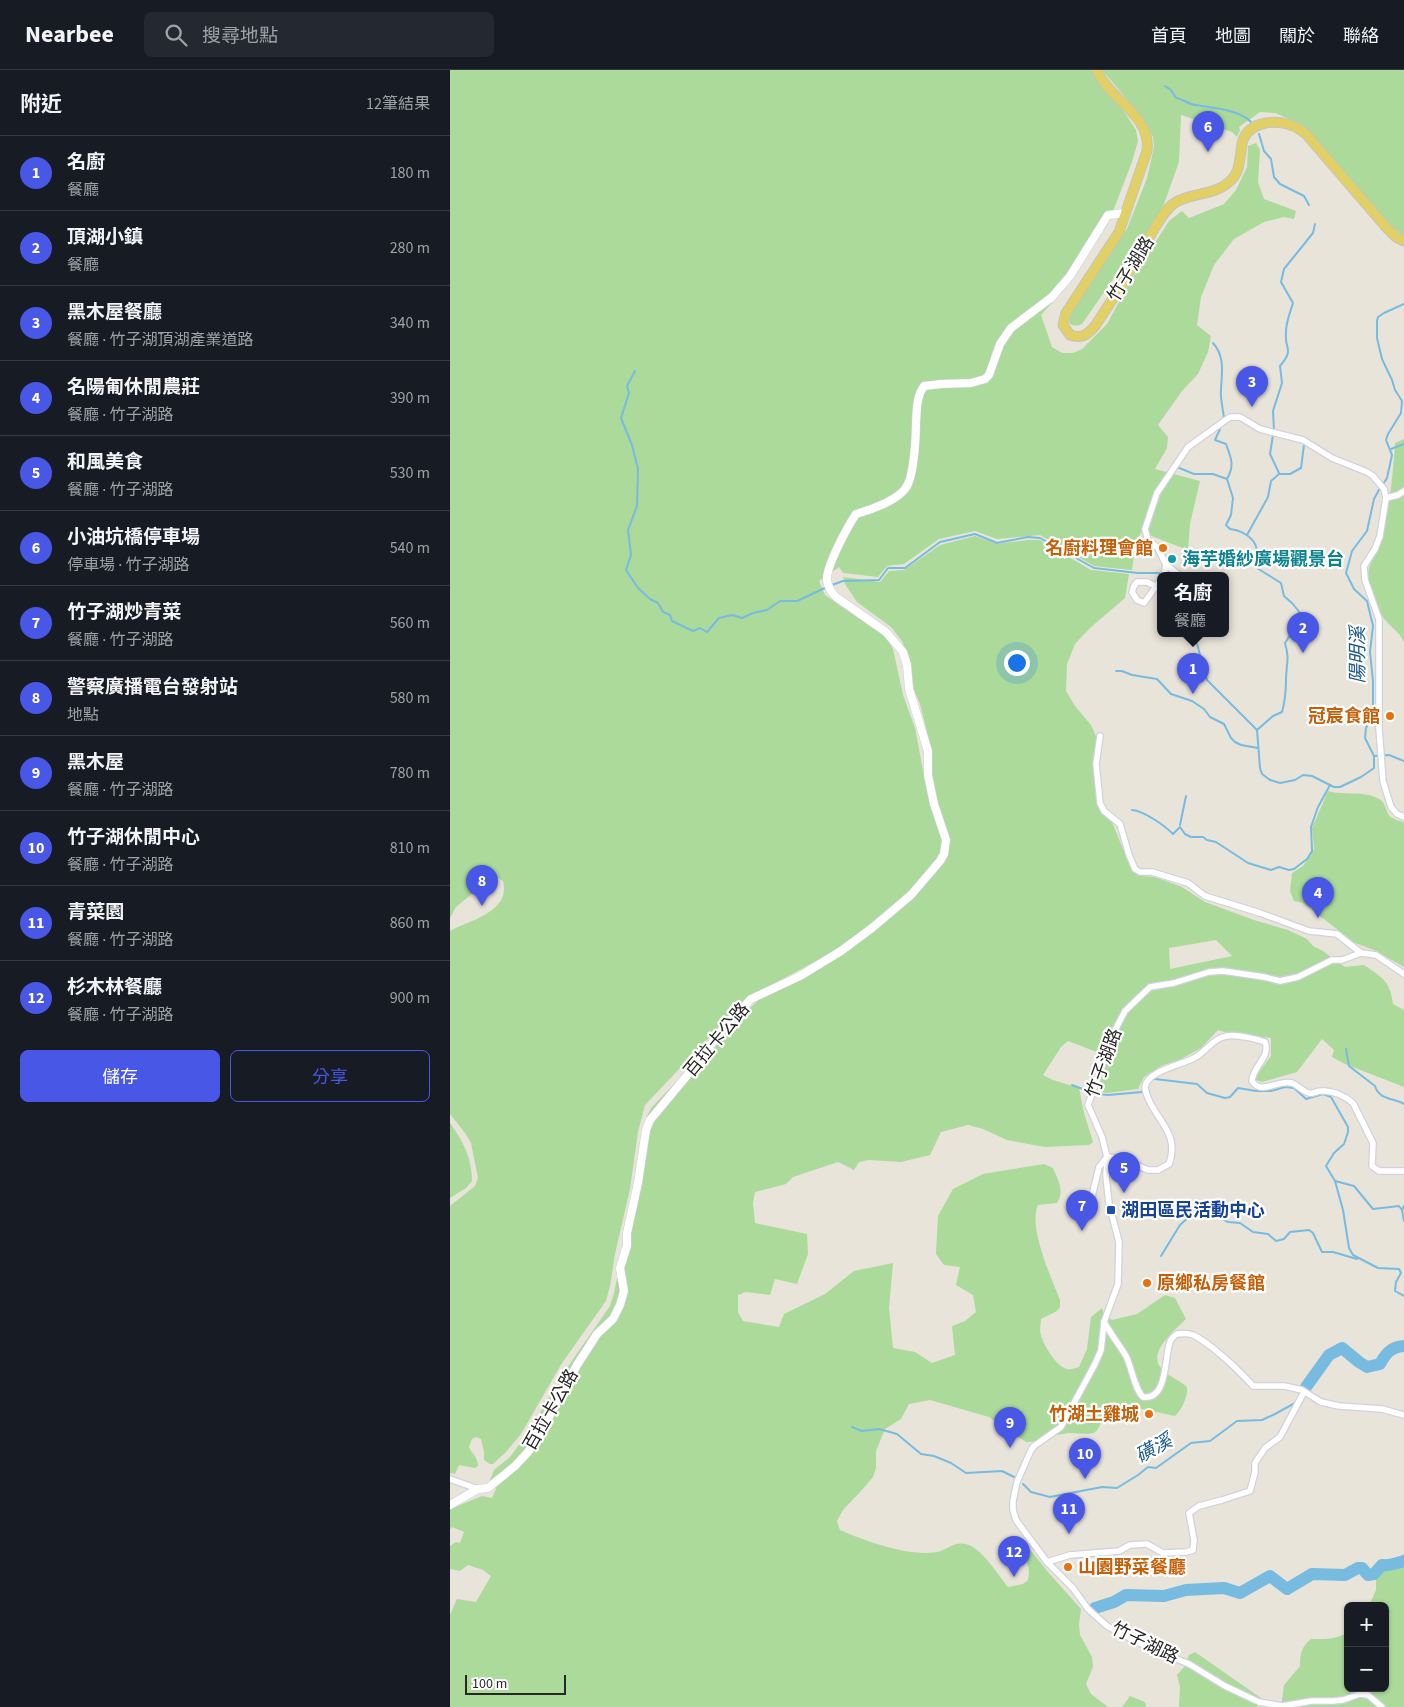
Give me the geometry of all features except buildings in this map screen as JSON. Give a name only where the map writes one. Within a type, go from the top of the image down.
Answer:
[{"type":"main road","name":"竹子湖路","points":[[1097,70],[1108,86],[1139,120],[1147,134],[1148,142],[1147,151],[1118,232],[1066,313],[1063,325],[1070,335],[1080,337],[1086,335],[1095,326],[1170,207],[1182,200],[1213,191],[1229,183],[1235,175],[1239,164],[1244,139],[1248,131],[1258,125],[1280,122],[1294,126],[1306,134],[1385,226],[1396,237],[1404,241]]},
{"type":"main road","name":"百拉卡公路","points":[[450,1505],[478,1489],[488,1488],[528,1452],[540,1435],[597,1334],[613,1319],[620,1306],[624,1291],[620,1268],[638,1183],[646,1130],[650,1120],[726,1026],[751,999],[800,976],[841,951],[872,928],[911,895],[944,854],[946,840],[934,804],[928,775],[928,751],[909,689],[907,665],[903,652],[886,632],[830,591],[827,575],[832,560],[856,514],[883,504],[898,495],[908,485],[914,457],[918,396],[924,386],[971,383],[985,379],[989,375],[1000,344],[1010,328],[1052,297],[1070,276],[1108,215],[1126,214]]},
{"type":"street","points":[[1165,570],[1158,548],[1148,540],[1144,529],[1157,493],[1188,447],[1230,417],[1240,417],[1260,429],[1304,440],[1332,458],[1367,472],[1384,489],[1386,498],[1380,536],[1375,549],[1364,566],[1365,580],[1379,619],[1379,721],[1385,792],[1391,807],[1397,814],[1404,817]]},
{"type":"street","points":[[1386,498],[1398,496],[1404,491]]},
{"type":"street","points":[[1100,736],[1096,764],[1100,803],[1104,811],[1120,824],[1135,869],[1140,872],[1152,872],[1188,883],[1204,896],[1260,913],[1309,931],[1337,934],[1361,953],[1376,955],[1404,974]]},
{"type":"street","name":"竹子湖路","points":[[1361,953],[1342,960],[1332,960],[1298,978],[1280,981],[1264,976],[1223,971],[1209,972],[1174,983],[1150,987],[1125,1011],[1112,1036],[1088,1105],[1102,1137],[1107,1157],[1106,1176],[1109,1204],[1119,1242],[1118,1284],[1104,1322],[1101,1350],[1061,1427],[1031,1450],[1018,1482],[1013,1501],[1013,1510],[1016,1520],[1047,1562],[1073,1588],[1088,1609],[1107,1626],[1147,1647],[1189,1664],[1259,1702],[1282,1706],[1312,1701],[1343,1700],[1360,1694],[1368,1695],[1382,1707]]},
{"type":"street","points":[[1092,1196],[1099,1167],[1107,1157],[1122,1159],[1148,1170],[1158,1170],[1169,1164],[1172,1157],[1170,1134],[1165,1124],[1158,1118],[1144,1089],[1146,1082],[1151,1075],[1195,1058],[1216,1040],[1227,1036],[1265,1042],[1267,1053],[1252,1075],[1252,1081],[1255,1085],[1261,1087],[1292,1083],[1308,1093],[1326,1091],[1348,1099],[1353,1103],[1373,1143],[1372,1166],[1379,1171],[1404,1171]]},
{"type":"street","points":[[1104,1322],[1126,1357],[1138,1392],[1143,1397],[1153,1397],[1158,1393],[1166,1369],[1170,1341],[1177,1334],[1185,1333],[1200,1339],[1239,1370],[1253,1386],[1284,1386],[1304,1392],[1321,1402],[1339,1406],[1382,1409],[1404,1414]]},
{"type":"street","points":[[1047,1562],[1070,1556],[1119,1551],[1130,1545],[1147,1544],[1162,1553],[1193,1550],[1194,1540],[1189,1513],[1199,1506],[1250,1491],[1255,1472],[1255,1463],[1265,1448],[1280,1437],[1304,1392]]},
{"type":"street","points":[[450,1479],[478,1489]]},
{"type":"green space","points":[[450,70],[1093,70],[1136,130],[1138,141],[1108,224],[1058,296],[1041,315],[1052,347],[1062,353],[1073,353],[1082,349],[1107,324],[1128,285],[1169,221],[1182,211],[1189,218],[1224,204],[1236,190],[1247,167],[1248,146],[1256,143],[1260,150],[1258,182],[1264,199],[1296,211],[1294,219],[1284,217],[1264,222],[1234,239],[1214,265],[1201,297],[1197,325],[1211,336],[1208,352],[1198,374],[1182,391],[1158,425],[1168,437],[1167,448],[1155,469],[1200,481],[1190,524],[1188,550],[1141,532],[1135,547],[1132,570],[1094,566],[1040,535],[997,539],[975,531],[939,539],[904,564],[887,566],[878,577],[843,573],[839,567],[819,581],[825,595],[886,637],[893,649],[903,695],[915,728],[927,792],[942,841],[939,858],[914,886],[872,924],[831,953],[764,989],[719,1027],[645,1105],[638,1132],[630,1189],[606,1301],[562,1363],[521,1434],[506,1452],[493,1464],[490,1464],[484,1460],[481,1439],[476,1437],[472,1439],[469,1447],[476,1458],[478,1466],[475,1468],[459,1465],[455,1474],[450,1473],[450,1206],[475,1186],[478,1178],[471,1143],[450,1114],[450,931],[487,914],[495,908],[504,892],[503,881],[498,878],[491,878],[456,907],[450,918]]},
{"type":"green space","points":[[1102,70],[1404,70],[1404,236],[1386,221],[1314,137],[1299,123],[1275,113],[1260,112],[1239,127],[1240,130],[1237,137],[1232,132],[1181,115],[1179,162],[1164,204],[1147,233],[1082,324],[1076,326],[1070,324],[1068,312],[1127,229],[1147,178],[1154,147],[1153,137],[1138,112]]},
{"type":"green space","points":[[1404,439],[1404,642],[1380,613],[1368,576],[1369,567],[1382,537],[1388,511],[1395,443]]},
{"type":"green space","points":[[975,536],[997,544],[1040,540],[1091,570],[1129,574],[1125,598],[1090,628],[1075,644],[1067,664],[1066,691],[1075,706],[1091,725],[1099,743],[1096,780],[1099,810],[1112,822],[1130,866],[1135,873],[1155,877],[1182,887],[1205,902],[1288,930],[1307,939],[1313,946],[1345,967],[1364,965],[1381,977],[1388,985],[1393,1004],[1404,1010],[1404,1087],[1332,1057],[1334,1050],[1322,1039],[1297,1072],[1262,1082],[1256,1080],[1256,1076],[1271,1056],[1271,1038],[1231,1034],[1218,1030],[1201,1048],[1181,1059],[1161,1066],[1144,1077],[1138,1089],[1107,1093],[1097,1089],[1106,1066],[1102,1054],[1068,1041],[1061,1047],[1043,1075],[1079,1088],[1093,1142],[1089,1145],[1045,1147],[1007,1140],[983,1129],[968,1125],[941,1132],[930,1155],[901,1162],[869,1160],[859,1162],[854,1170],[838,1162],[793,1177],[786,1184],[755,1192],[753,1203],[755,1223],[807,1234],[808,1254],[797,1284],[775,1279],[770,1295],[746,1292],[738,1295],[738,1312],[743,1321],[779,1327],[784,1314],[825,1294],[854,1271],[893,1263],[889,1308],[893,1348],[915,1352],[932,1363],[955,1355],[952,1326],[965,1321],[976,1312],[973,1295],[956,1285],[960,1267],[944,1265],[936,1254],[938,1216],[953,1189],[983,1174],[1044,1164],[1053,1168],[1061,1190],[1057,1203],[1038,1205],[1036,1214],[1038,1239],[1046,1266],[1060,1300],[1060,1307],[1057,1311],[1041,1319],[1040,1331],[1048,1350],[1055,1360],[1063,1367],[1069,1369],[1079,1367],[1087,1349],[1091,1317],[1102,1308],[1104,1314],[1112,1320],[1137,1314],[1165,1295],[1175,1298],[1186,1319],[1164,1341],[1158,1355],[1158,1362],[1161,1368],[1187,1387],[1184,1403],[1175,1416],[1117,1404],[1108,1407],[1098,1429],[1094,1433],[1069,1433],[1056,1435],[1047,1441],[1026,1442],[989,1417],[930,1400],[909,1404],[901,1419],[885,1429],[876,1451],[876,1468],[873,1477],[843,1510],[837,1521],[840,1530],[874,1543],[901,1550],[926,1553],[937,1552],[954,1545],[966,1544],[984,1556],[1008,1587],[1023,1584],[1028,1580],[1029,1568],[1026,1560],[1014,1544],[1015,1536],[1020,1537],[1081,1609],[1080,1635],[1092,1657],[1093,1667],[1086,1684],[1091,1694],[1108,1707],[450,1707],[450,1615],[457,1599],[476,1602],[491,1576],[483,1570],[468,1565],[460,1571],[450,1569],[450,1546],[456,1542],[460,1543],[464,1532],[452,1527],[450,1529],[450,1509],[482,1496],[492,1498],[496,1489],[490,1480],[494,1470],[510,1457],[527,1434],[569,1365],[610,1306],[630,1215],[647,1116],[651,1108],[728,1028],[764,995],[888,918],[948,846],[930,775],[929,740],[920,704],[914,690],[910,661],[902,641],[891,627],[857,602],[845,584],[843,577],[880,582],[889,571],[904,570],[940,545]],"holes":[[[1216,940],[1232,956],[1170,969],[1169,948]]]},
{"type":"green space","points":[[1328,791],[1373,796],[1382,801],[1392,818],[1404,822],[1404,967],[1374,950],[1355,943],[1303,903],[1294,901],[1290,891],[1292,873],[1303,866],[1314,849],[1312,828]]},
{"type":"green space","points":[[450,1123],[466,1150],[472,1173],[472,1181],[466,1188],[450,1198]]},
{"type":"green space","points":[[1404,1554],[1404,1707],[1281,1707],[1284,1685],[1300,1666],[1300,1658],[1305,1645],[1311,1639],[1334,1638],[1344,1634],[1344,1692],[1389,1692],[1389,1602],[1371,1602],[1376,1590],[1376,1578],[1381,1570]]},
{"type":"green space","points":[[1195,1652],[1261,1698],[1257,1707],[1179,1707],[1180,1687],[1177,1675],[1185,1666],[1189,1655]]},
{"type":"green space","points":[[1130,1696],[1145,1702],[1146,1707],[1122,1707]]},
{"type":"waterway","points":[[1165,86],[1171,90],[1176,98],[1192,104],[1232,112],[1251,122]]},
{"type":"waterway","points":[[1259,134],[1264,151],[1271,159],[1274,177],[1280,184],[1304,196],[1309,205]]},
{"type":"waterway","points":[[1274,430],[1273,411],[1282,383],[1280,366],[1288,352],[1286,328],[1293,303],[1281,282],[1284,269],[1313,233],[1315,224]]},
{"type":"waterway","points":[[1383,484],[1387,478],[1392,455],[1386,440],[1401,413],[1402,401],[1395,390],[1382,359],[1377,338],[1377,321],[1378,317],[1384,313],[1404,304]]},
{"type":"waterway","points":[[1213,343],[1221,359],[1221,396],[1224,418]]},
{"type":"waterway","points":[[635,371],[627,386],[629,393],[621,418],[632,445],[638,469],[637,506],[628,530],[631,555],[626,570],[638,588],[650,599],[658,603],[663,612],[670,615],[672,621],[693,631],[700,628],[707,632],[719,618],[732,615],[742,618],[767,610],[780,601],[797,601],[827,587]]},
{"type":"waterway","points":[[1220,429],[1215,440],[1226,444],[1229,453],[1231,470],[1227,479]]},
{"type":"waterway","points":[[1273,435],[1270,454],[1279,473]]},
{"type":"waterway","points":[[1391,449],[1404,444]]},
{"type":"waterway","points":[[1247,535],[1268,497],[1271,481],[1279,474],[1290,474],[1301,468],[1304,445]]},
{"type":"waterway","points":[[1177,467],[1194,474],[1213,474],[1227,479],[1233,498],[1231,515],[1226,525],[1230,529],[1247,535],[1255,543],[1256,554],[1254,560],[1257,568],[1281,583],[1284,596],[1300,613],[1295,627],[1285,643],[1287,662],[1282,712],[1273,716],[1257,730]]},
{"type":"waterway","name":"陽明溪","points":[[1380,488],[1374,499],[1367,531],[1352,551],[1346,573],[1354,589],[1367,601],[1373,626],[1370,652],[1373,681],[1373,713],[1366,728],[1365,738],[1374,756],[1389,755],[1404,761]]},
{"type":"waterway","points":[[832,585],[843,581],[879,580],[888,568],[905,568],[940,542],[975,534],[997,543],[1028,537],[1040,538],[1094,568],[1138,573],[1157,573]]},
{"type":"waterway","points":[[1195,637],[1207,680],[1257,730],[1260,768],[1262,774],[1270,780],[1280,783],[1295,780],[1303,775],[1312,776],[1334,787],[1340,787],[1361,777],[1374,768],[1374,756]]},
{"type":"waterway","points":[[1116,671],[1157,679],[1171,694],[1192,701],[1204,709],[1210,717],[1224,724],[1235,742],[1258,748]]},
{"type":"waterway","points":[[1132,810],[1154,819],[1173,834],[1180,827],[1185,834],[1191,837],[1203,837],[1216,842],[1248,863],[1271,870],[1279,867],[1289,870],[1294,869],[1307,859],[1312,851],[1311,827],[1318,807],[1330,785]]},
{"type":"waterway","points":[[1180,825],[1186,796]]},
{"type":"waterway","points":[[1346,1049],[1349,1066],[1375,1086],[1380,1094],[1404,1104]]},
{"type":"waterway","points":[[1155,1079],[1197,1084],[1207,1093],[1225,1098],[1230,1097],[1238,1088],[1271,1091],[1285,1087],[1294,1088],[1306,1099],[1323,1094],[1331,1097],[1348,1127],[1344,1144],[1334,1153],[1326,1166],[1335,1181],[1343,1210],[1349,1248],[1353,1255],[1378,1268],[1399,1269],[1401,1273],[1396,1282],[1395,1291],[1404,1296]]},
{"type":"waterway","points":[[1072,1085],[1088,1091]]},
{"type":"waterway","points":[[1098,1094],[1142,1092]]},
{"type":"waterway","points":[[1335,1181],[1354,1186],[1373,1209],[1399,1206],[1402,1210]]},
{"type":"waterway","points":[[1161,1256],[1180,1225],[1191,1215],[1195,1206],[1228,1222],[1240,1223],[1253,1232],[1268,1234],[1276,1241],[1284,1239],[1290,1232],[1309,1230],[1313,1233],[1322,1252],[1333,1252],[1357,1259]]},
{"type":"waterway","points":[[1404,1206],[1402,1210],[1404,1221]]},
{"type":"waterway","points":[[1306,1387],[1329,1355],[1342,1348],[1367,1367],[1380,1364],[1389,1351],[1404,1346]]},
{"type":"waterway","name":"磺溪","points":[[1023,1484],[1031,1492],[1050,1497],[1102,1487],[1117,1488],[1148,1467],[1156,1468],[1191,1443],[1210,1441],[1237,1421],[1262,1420],[1295,1403]]},
{"type":"waterway","name":"磺溪","points":[[852,1427],[862,1431],[879,1429],[897,1434],[921,1454],[934,1456],[951,1463],[966,1473],[1002,1471],[1014,1477]]},
{"type":"waterway","points":[[1095,1608],[1114,1602],[1126,1595],[1164,1596],[1186,1590],[1224,1588],[1240,1593],[1270,1576],[1287,1589],[1312,1574],[1345,1575],[1358,1568],[1362,1568],[1368,1575],[1374,1574],[1382,1565],[1404,1561]]},
{"type":"place","name":"小油坑橋停車場","points":[[1208,152]]},
{"type":"place","name":"黑木屋餐廳","points":[[1252,407]]},
{"type":"place","name":"名廚料理會館","points":[[1163,548]]},
{"type":"place","name":"海芋婚紗廣場觀景台","points":[[1172,559]]},
{"type":"place","name":"頂湖小鎮","points":[[1303,653]]},
{"type":"place","name":"名廚","points":[[1193,694]]},
{"type":"place","name":"冠宸食館","points":[[1390,716]]},
{"type":"place","name":"警察廣播電台發射站","points":[[482,906]]},
{"type":"place","name":"名陽匍休閒農莊","points":[[1318,918]]},
{"type":"place","name":"和風美食","points":[[1124,1193]]},
{"type":"place","name":"湖田區民活動中心","points":[[1111,1210]]},
{"type":"place","name":"竹子湖炒青菜","points":[[1082,1231]]},
{"type":"place","name":"原鄉私房餐館","points":[[1147,1283]]},
{"type":"place","name":"竹湖土雞城","points":[[1149,1414]]},
{"type":"place","name":"黑木屋","points":[[1010,1448]]},
{"type":"place","name":"竹子湖休閒中心","points":[[1085,1479]]},
{"type":"place","name":"青菜園","points":[[1069,1534]]},
{"type":"place","name":"山園野菜餐廳","points":[[1068,1567]]},
{"type":"place","name":"杉木林餐廳","points":[[1014,1577]]}]
